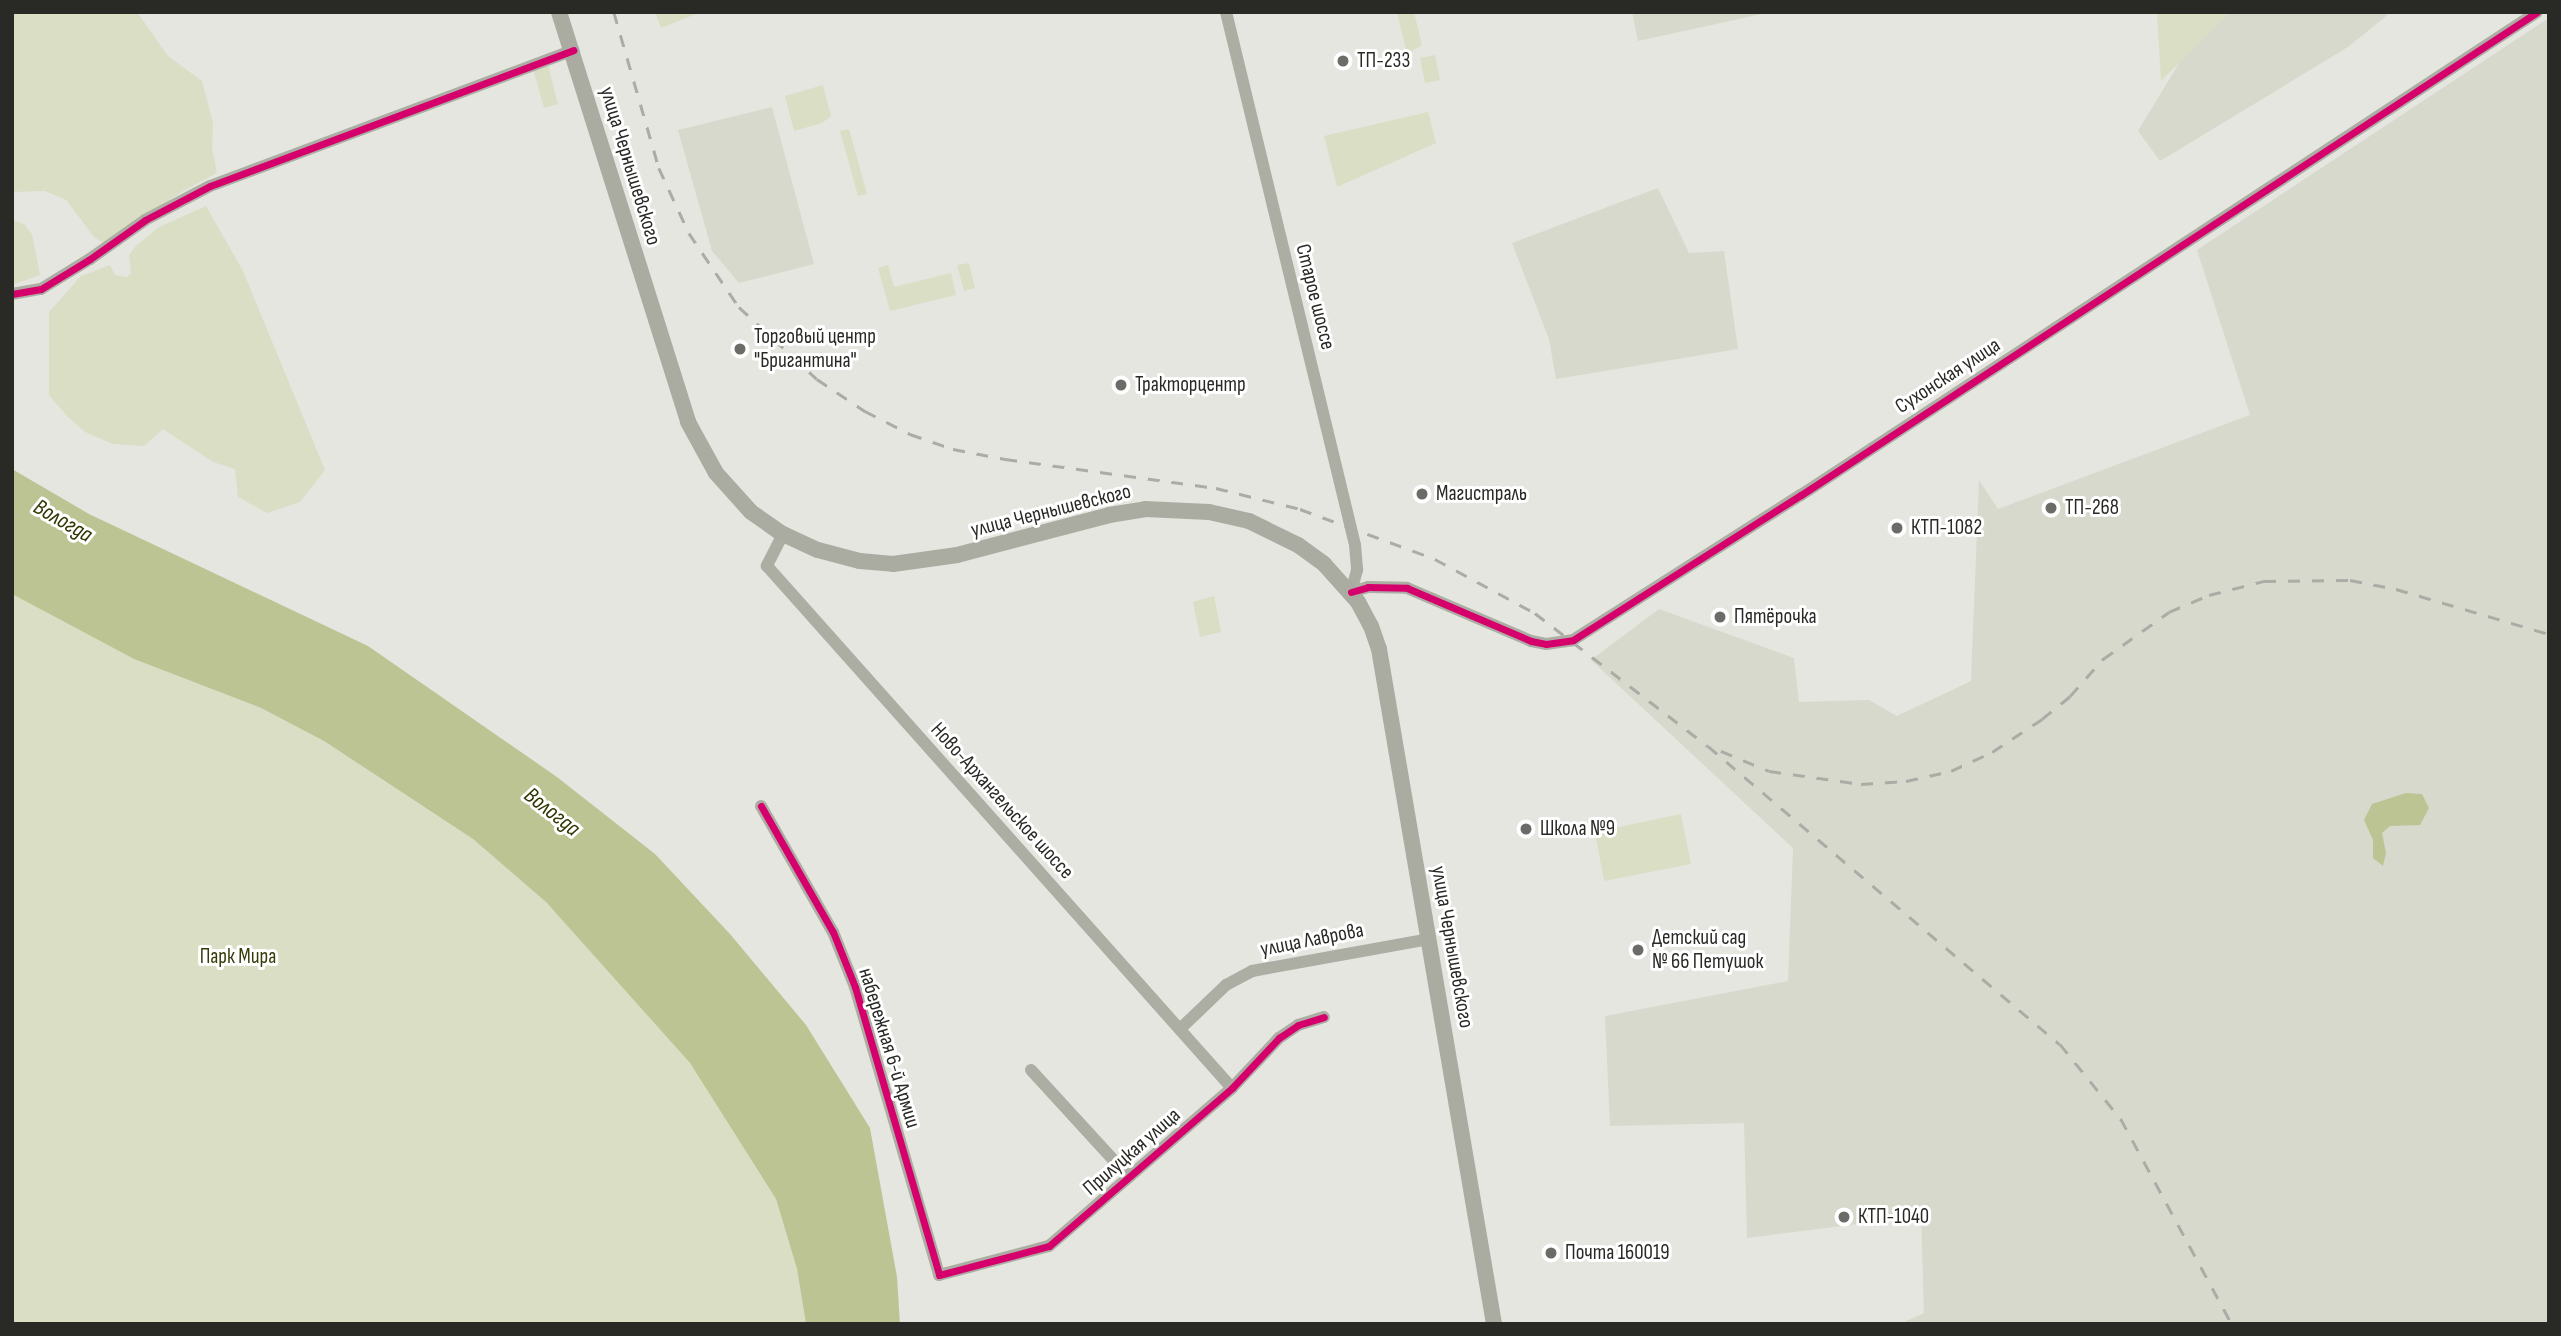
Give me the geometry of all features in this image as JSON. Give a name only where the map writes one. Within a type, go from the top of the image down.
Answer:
[{"type":"main road","name":"улица Чернышевского","points":[[559,12],[688,422],[703,454],[731,493],[751,512],[783,534],[818,550],[860,561],[893,564],[957,555],[1109,515],[1145,509],[1182,509],[1227,515],[1273,531],[1324,564],[1351,592],[1365,613],[1379,649],[1494,1324]]},
{"type":"street","name":"Старое шоссе","points":[[1226,12],[1355,545],[1357,570],[1351,592]]},
{"type":"street","name":"Сухонская улица","points":[[1351,592],[1368,587],[1407,589],[1531,641],[1546,644],[1573,639],[1801,495],[2537,12]]},
{"type":"street","points":[[12,294],[41,289],[145,220],[210,186],[573,50]]},
{"type":"street","name":"Ново-Архангельское шоссе","points":[[783,534],[767,566],[1232,1087]]},
{"type":"street","name":"набережная 6-й Армии","points":[[761,806],[833,932],[855,987],[940,1275]]},
{"type":"street","name":"улица Лаврова","points":[[1180,1030],[1226,985],[1252,971],[1430,939]]},
{"type":"street","name":"Прилуцкая улица","points":[[940,1275],[1049,1245],[1232,1087],[1279,1038],[1298,1025],[1324,1017]]},
{"type":"street","points":[[1031,1070],[1129,1177]]},
{"type":"shaded area","points":[[1632,12],[1771,12],[1638,41]]},
{"type":"shaded area","points":[[2230,12],[2391,12],[2348,47],[2160,161],[2138,131],[2181,60]]},
{"type":"shaded area","points":[[2549,18],[2549,1324],[1900,1324],[1924,1313],[1921,1216],[1747,1238],[1744,1123],[1610,1126],[1605,1016],[1788,981],[1793,848],[1591,660],[1659,609],[1794,658],[1799,702],[1869,700],[1897,716],[1971,681],[1979,480],[1998,509],[2250,415],[2197,250]]},
{"type":"shaded area","points":[[772,107],[814,264],[739,283],[712,251],[678,130]]},
{"type":"shaded area","points":[[1658,188],[1689,253],[1724,251],[1738,349],[1556,379],[1549,339],[1512,243]]},
{"type":"green space","points":[[12,12],[137,12],[168,56],[202,81],[213,123],[212,148],[217,173],[183,191],[105,244],[94,237],[66,200],[45,191],[12,192]]},
{"type":"green space","points":[[655,12],[701,12],[661,28]]},
{"type":"green space","points":[[1397,12],[1414,12],[1422,45],[1407,54]]},
{"type":"green space","points":[[2157,12],[2230,12],[2161,81]]},
{"type":"green space","points":[[1435,55],[1440,80],[1425,83],[1420,58]]},
{"type":"green space","points":[[548,65],[558,104],[544,108],[533,69]]},
{"type":"green space","points":[[823,85],[831,116],[822,123],[794,131],[785,96]]},
{"type":"green space","points":[[1428,112],[1436,143],[1337,187],[1324,136]]},
{"type":"green space","points":[[849,129],[867,194],[858,196],[840,131]]},
{"type":"green space","points":[[206,206],[243,271],[325,470],[300,502],[267,513],[238,497],[235,469],[213,462],[163,429],[144,446],[113,444],[85,432],[49,395],[49,312],[81,276],[110,265],[115,275],[127,277],[131,273],[129,255],[136,246],[159,227]]},
{"type":"green space","points":[[12,220],[24,224],[32,234],[40,275],[12,285]]},
{"type":"green space","points":[[969,263],[975,288],[964,291],[957,265]]},
{"type":"green space","points":[[888,265],[894,287],[951,273],[956,295],[890,311],[878,268]]},
{"type":"green space","name":"Парк Мира","points":[[12,594],[134,659],[261,708],[324,741],[473,839],[546,902],[690,1063],[776,1199],[797,1269],[806,1324],[12,1324]]},
{"type":"green space","points":[[1214,596],[1221,632],[1200,637],[1193,602]]},
{"type":"green space","points":[[1681,814],[1691,864],[1604,881],[1595,832]]},
{"type":"water","name":"Вологда","points":[[12,469],[89,514],[368,646],[557,777],[655,854],[730,934],[806,1025],[870,1128],[897,1277],[900,1324],[806,1324],[797,1269],[776,1199],[690,1063],[546,902],[473,839],[324,741],[261,708],[134,659],[12,594]]},
{"type":"water","points":[[2406,793],[2422,794],[2429,808],[2420,825],[2390,826],[2382,833],[2386,853],[2383,866],[2373,858],[2373,840],[2364,820],[2372,804]]},
{"type":"railway","points":[[614,12],[659,168],[689,233],[739,307],[817,379],[865,411],[910,434],[953,449],[1005,459],[1216,488],[1300,509],[1435,559],[1535,613],[1708,746],[2060,1044],[2121,1119],[2232,1324]]},
{"type":"railway","points":[[1721,751],[1769,771],[1861,784],[1906,781],[1951,771],[1992,752],[2042,719],[2070,696],[2103,659],[2169,612],[2209,595],[2264,581],[2350,580],[2396,589],[2549,634]]},
{"type":"cycle path","points":[[1351,592],[1368,587],[1407,588],[1531,641],[1546,644],[1573,640],[1801,495],[2537,12]]},
{"type":"cycle path","points":[[12,294],[41,289],[145,220],[210,186],[573,50]]},
{"type":"cycle path","points":[[761,806],[833,932],[855,987],[939,1275],[1049,1246],[1232,1088],[1279,1038],[1298,1025],[1324,1017]]},
{"type":"place","name":"ТП-233","points":[[1343,61]]},
{"type":"place","name":"Торговый центр \"Бригантина\"","points":[[740,349]]},
{"type":"place","name":"Тракторцентр","points":[[1121,385]]},
{"type":"place","name":"Магистраль","points":[[1422,494]]},
{"type":"place","name":"ТП-268","points":[[2051,508]]},
{"type":"place","name":"КТП-1082","points":[[1897,528]]},
{"type":"place","name":"Пятёрочка","points":[[1720,617]]},
{"type":"place","name":"Школа №9","points":[[1526,829]]},
{"type":"place","name":"Детский сад № 66 Петушок","points":[[1638,950]]},
{"type":"place","name":"КТП-1040","points":[[1844,1217]]},
{"type":"place","name":"Почта 160019","points":[[1551,1253]]}]
